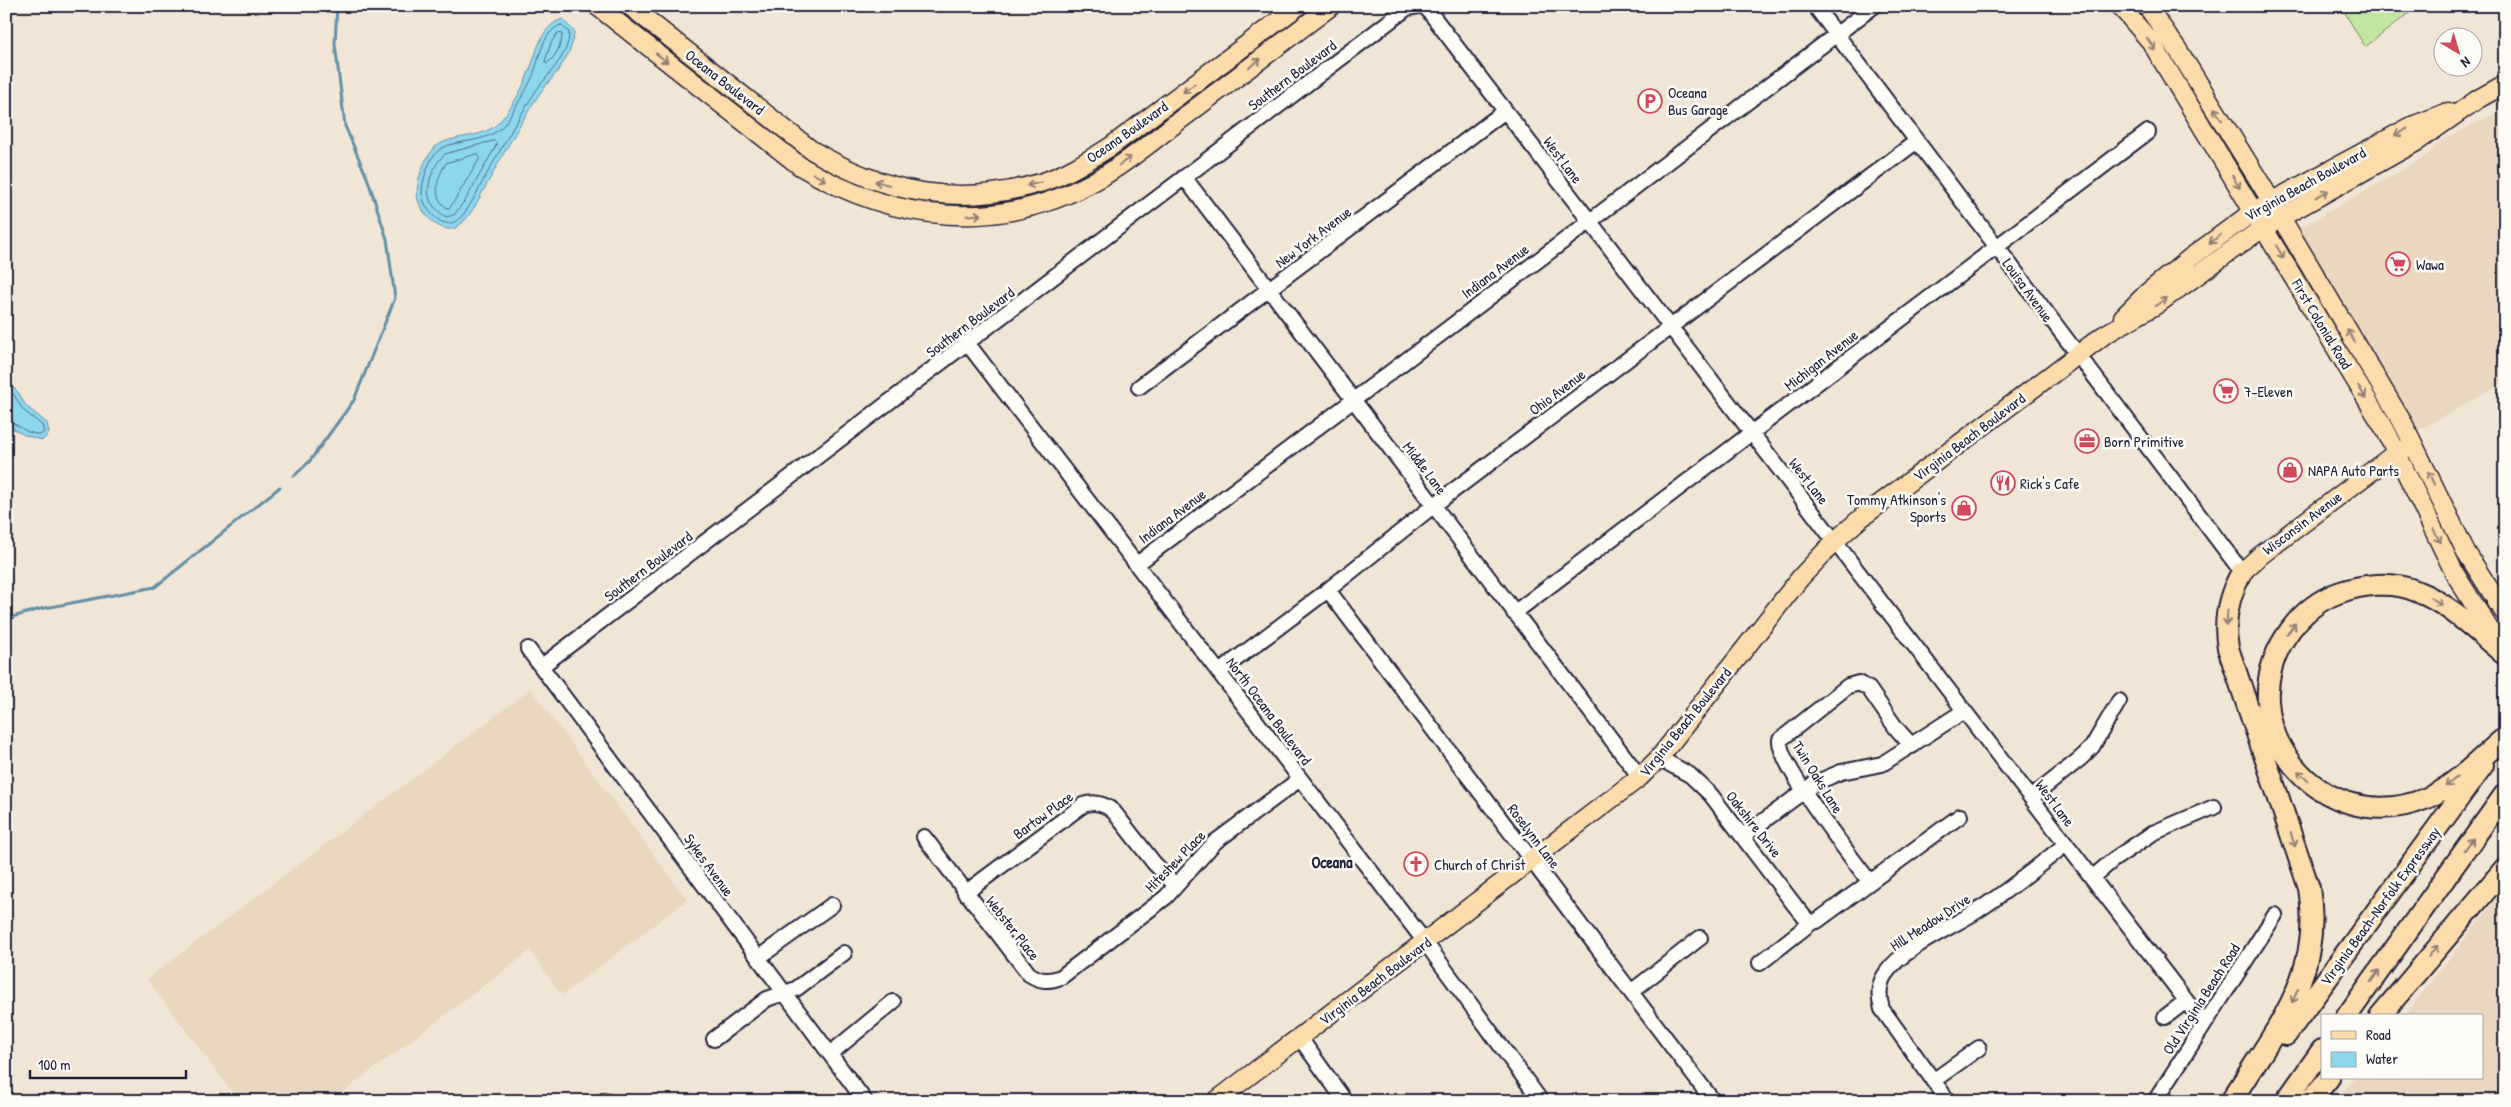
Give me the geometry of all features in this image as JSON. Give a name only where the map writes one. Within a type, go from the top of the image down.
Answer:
[{"type":"highway","points":[[2231,1101],[2292,1002],[2309,958],[2313,923],[2309,888],[2228,648],[2227,608],[2234,585],[2242,572]]},
{"type":"highway","points":[[2503,738],[2447,785],[2429,797],[2399,806],[2364,806],[2343,801],[2324,792],[2298,772],[2284,752],[2273,730],[2268,692],[2272,665],[2277,652],[2296,622],[2320,602],[2335,594],[2368,585],[2406,588],[2434,599],[2455,613],[2505,654]]},
{"type":"highway","name":"Virginia Beach-Norfolk Expressway","points":[[2238,1101],[2503,738]]},
{"type":"highway","points":[[2348,1014],[2505,794]]},
{"type":"highway","points":[[2382,1014],[2505,868]]},
{"type":"highway","points":[[2286,1101],[2321,1051]]},
{"type":"highway","points":[[2310,1101],[2327,1080]]},
{"type":"main road","name":"Oceana Boulevard","points":[[596,6],[800,166],[840,188],[883,205],[926,213],[962,216],[1020,209],[1052,199],[1101,177],[1330,6]]},
{"type":"main road","name":"Oceana Boulevard","points":[[634,10],[810,149],[832,162],[875,181],[929,194],[956,196],[1011,190],[1044,182],[1079,166],[1110,147],[1298,6]]},
{"type":"main road","name":"First Colonial Road","points":[[2120,6],[2151,42],[2264,227],[2397,452],[2456,574],[2492,636],[2505,654]]},
{"type":"main road","name":"First Colonial Road","points":[[2147,6],[2178,50],[2281,217],[2415,445],[2466,552],[2502,606]]},
{"type":"main road","points":[[624,28],[634,10]]},
{"type":"main road","name":"Virginia Beach Boulevard","points":[[2104,335],[2156,305],[2264,227],[2404,149],[2478,99],[2505,84]]},
{"type":"main road","name":"Virginia Beach Boulevard","points":[[1216,1101],[1640,777],[1659,758],[1780,602],[1835,540],[1861,518],[2104,335],[2147,293],[2254,211],[2410,127],[2478,99]]},
{"type":"main road","points":[[926,213],[929,194]]},
{"type":"main road","name":"Wisconsin Avenue","points":[[2242,572],[2260,554],[2397,452],[2415,445]]},
{"type":"street","name":"Southern Boulevard","points":[[542,666],[1408,8],[1419,6]]},
{"type":"street","name":"West Lane","points":[[1425,6],[2204,1024]]},
{"type":"street","name":"Louisa Avenue","points":[[1815,6],[2077,356],[2242,572]]},
{"type":"street","name":"Indiana Avenue","points":[[1137,564],[1588,220],[1874,6]]},
{"type":"street","name":"New York Avenue","points":[[1139,387],[1505,111]]},
{"type":"street","name":"Michigan Avenue","points":[[1514,613],[2148,132]]},
{"type":"street","name":"Ohio Avenue","points":[[1219,672],[1328,590],[1433,506],[1917,141]]},
{"type":"street","name":"Middle Lane","points":[[1184,177],[1640,777]]},
{"type":"street","name":"North Oceana Boulevard","points":[[968,344],[1426,942],[1541,1101]]},
{"type":"street","name":"Roselynn Lane","points":[[1328,590],[1713,1101]]},
{"type":"street","name":"Sykes Avenue","points":[[528,649],[865,1101]]},
{"type":"street","name":"Twin Oaks Lane","points":[[1869,881],[1804,791],[1780,749],[1780,740],[1852,684],[1859,683],[1869,688],[1891,722],[1912,746]]},
{"type":"street","points":[[2031,798],[2081,758],[2092,746],[2119,702]]},
{"type":"street","points":[[1743,836],[1804,791],[1828,777],[1882,764],[1964,711]]},
{"type":"street","name":"Oakshire Drive","points":[[1659,758],[1699,782],[1743,836],[1796,907],[1812,922]]},
{"type":"street","name":"Hiteshew Place","points":[[1098,949],[1160,902],[1215,842],[1300,779]]},
{"type":"street","name":"Bartow Place","points":[[965,893],[1083,805],[1095,802],[1108,806],[1114,812],[1154,863],[1176,886]]},
{"type":"street","points":[[2092,878],[2113,860],[2153,833],[2214,808]]},
{"type":"street","points":[[1760,963],[1812,922],[1817,921],[1960,816]]},
{"type":"street","name":"Webster Place","points":[[924,837],[965,893],[1029,974],[1036,979],[1052,981],[1061,977],[1098,949]]},
{"type":"street","name":"Hill Meadow Drive","points":[[1948,1101],[1882,1009],[1879,991],[1886,973],[1905,956],[1934,936],[1977,911],[2066,844]]},
{"type":"street","points":[[758,958],[832,905]]},
{"type":"street","name":"Old Virginia Beach Road","points":[[2155,1101],[2275,916]]},
{"type":"street","points":[[1631,992],[1700,938]]},
{"type":"street","points":[[714,1039],[768,998],[785,993],[805,983],[844,953]]},
{"type":"street","points":[[2165,1017],[2186,1001]]},
{"type":"street","points":[[830,1054],[892,1002]]},
{"type":"street","points":[[1300,1038],[1345,1101]]},
{"type":"street","points":[[1933,1081],[1979,1048]]},
{"type":"shaded area","points":[[2505,106],[2505,382],[2417,431],[2300,233],[2300,228],[2426,156],[2442,140],[2498,112]]},
{"type":"shaded area","points":[[531,689],[687,900],[562,995],[530,951],[331,1101],[239,1101],[147,979]]},
{"type":"shaded area","points":[[2505,888],[2505,1101],[2336,1101],[2352,1080],[2484,1080],[2484,1014],[2406,1014]]},
{"type":"green space","points":[[2341,6],[2413,6],[2407,15],[2365,47]]},
{"type":"water","points":[[562,19],[574,31],[569,52],[523,120],[473,209],[467,218],[455,228],[448,229],[435,224],[424,212],[417,197],[420,176],[428,156],[437,146],[445,141],[484,132],[501,120],[523,86],[540,42],[548,28]]},
{"type":"water","points":[[6,381],[18,392],[26,406],[47,423],[49,433],[43,440],[17,431],[6,420]]},
{"type":"waterway","points":[[294,476],[309,462],[354,400],[395,298],[387,239],[368,180],[345,126],[335,44],[337,6]]},
{"type":"waterway","points":[[6,619],[40,609],[155,587],[280,487]]},
{"type":"place","name":"Oceana Bus Garage","points":[[1650,101]]},
{"type":"place","name":"Wawa","points":[[2398,264]]},
{"type":"place","name":"7-Eleven","points":[[2226,391]]},
{"type":"place","name":"Born Primitive","points":[[2087,441]]},
{"type":"place","name":"NAPA Auto Parts","points":[[2290,470]]},
{"type":"place","name":"Rick's Cafe","points":[[2003,483]]},
{"type":"place","name":"Tommy Atkinson's Sports","points":[[1964,508]]},
{"type":"place","name":"Church of Christ","points":[[1416,864]]},
{"type":"district","name":"Oceana","points":[[1332,862]]}]
